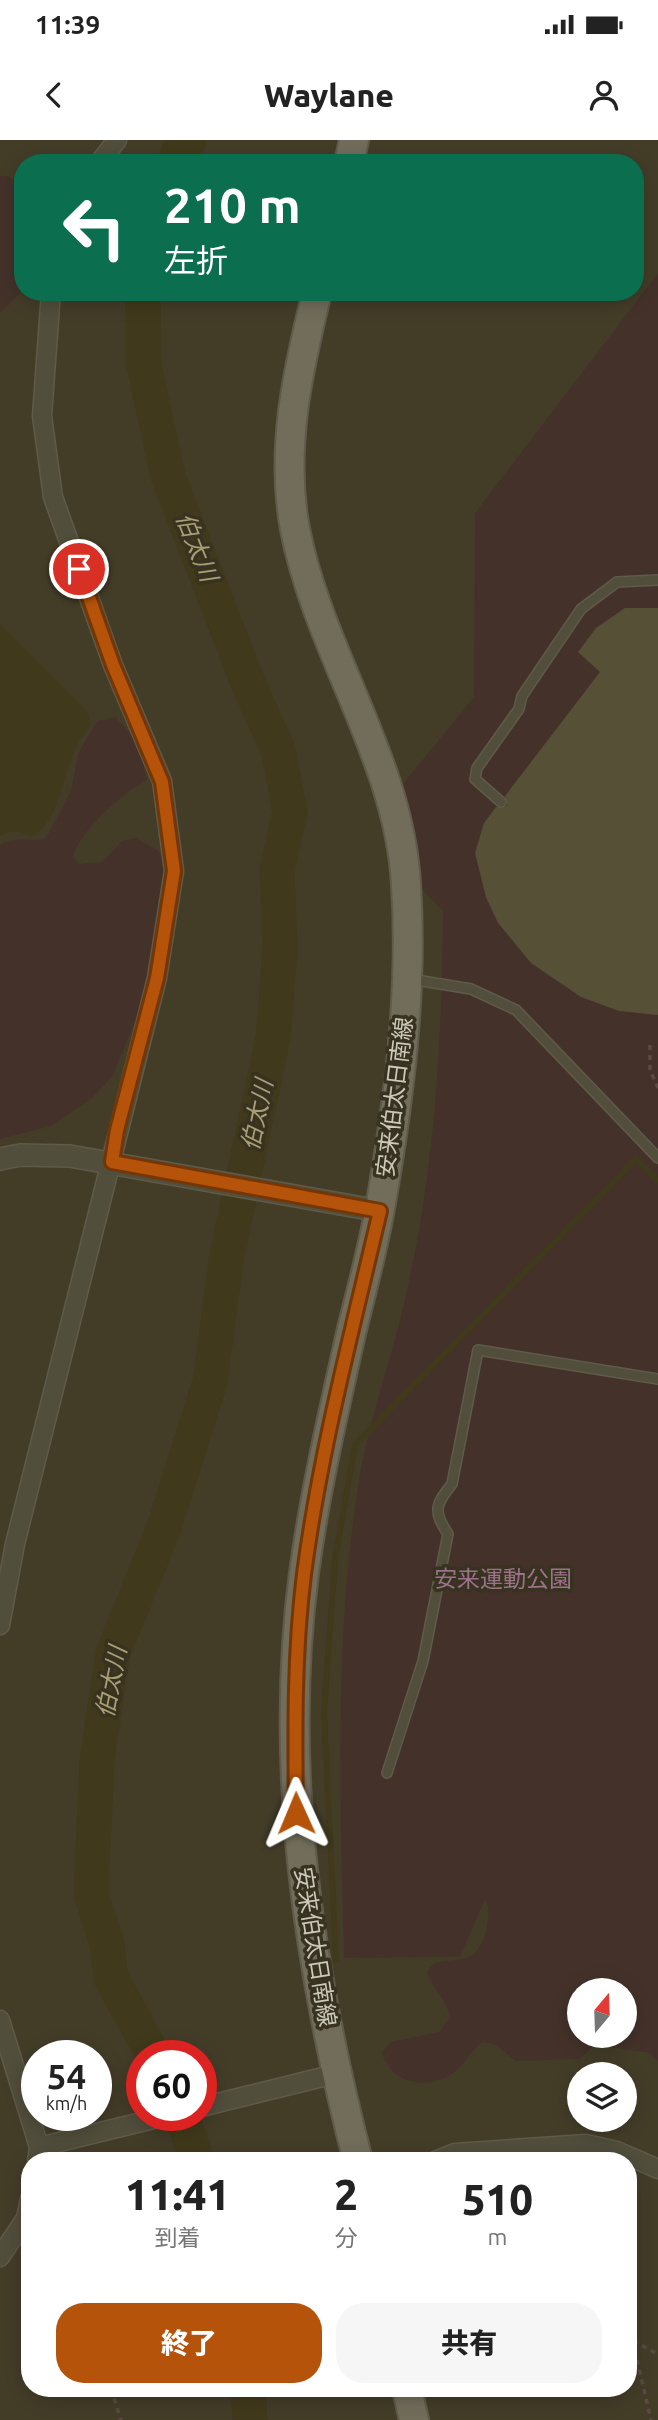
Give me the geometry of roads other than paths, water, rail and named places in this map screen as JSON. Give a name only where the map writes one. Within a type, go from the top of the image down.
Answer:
[{"type":"main road","name":"安来伯太日南線","points":[[315,301],[290,421],[289,473],[294,527],[307,577],[400,829],[406,882],[408,979],[401,1065],[380,1211],[334,1409],[304,1572],[297,1649],[296,1813],[310,1925],[335,2074],[356,2152]]},
{"type":"main road","points":[[409,2397],[414,2420]]},
{"type":"street","points":[[106,154],[117,140]]},
{"type":"street","points":[[0,1625],[15,1544],[118,1163],[117,1130],[157,978],[174,871],[162,782],[113,665],[53,497],[42,416],[50,301]]},
{"type":"street","points":[[0,1159],[20,1155],[70,1156],[380,1211]]},
{"type":"street","points":[[0,1594],[11,1573]]},
{"type":"street","points":[[0,2020],[44,2150],[126,2127]]},
{"type":"street","points":[[217,2103],[335,2074]]},
{"type":"street","points":[[470,2152],[586,2144],[619,2152]]},
{"type":"street","points":[[637,2160],[658,2169]]},
{"type":"street","points":[[0,2257],[21,2226]]},
{"type":"lane","points":[[501,802],[475,779],[477,768],[519,709],[522,696],[581,609],[617,582],[658,580]]},
{"type":"lane","points":[[408,979],[471,989],[516,1010],[658,1158]]},
{"type":"lane","points":[[387,1773],[423,1661],[449,1534],[438,1518],[438,1502],[452,1484],[478,1350],[658,1379]]},
{"type":"waterway","name":"伯太川","points":[[178,154],[189,140]]},
{"type":"waterway","name":"伯太川","points":[[143,301],[143,361],[168,476],[246,678],[278,750],[290,812],[277,869],[280,951],[273,1038],[227,1255],[210,1382],[163,1530],[113,1653],[97,1760],[91,1894],[107,1944],[111,1978],[145,2040]]},
{"type":"waterway","points":[[336,1959],[324,1713],[335,1560],[355,1445],[636,1159],[658,1181]]},
{"type":"waterway","name":"伯太川","points":[[187,2131],[194,2152]]},
{"type":"waterway","name":"伯太川","points":[[249,2397],[250,2420]]},
{"type":"park label","name":"安来運動公園","points":[[503,1578]]}]
